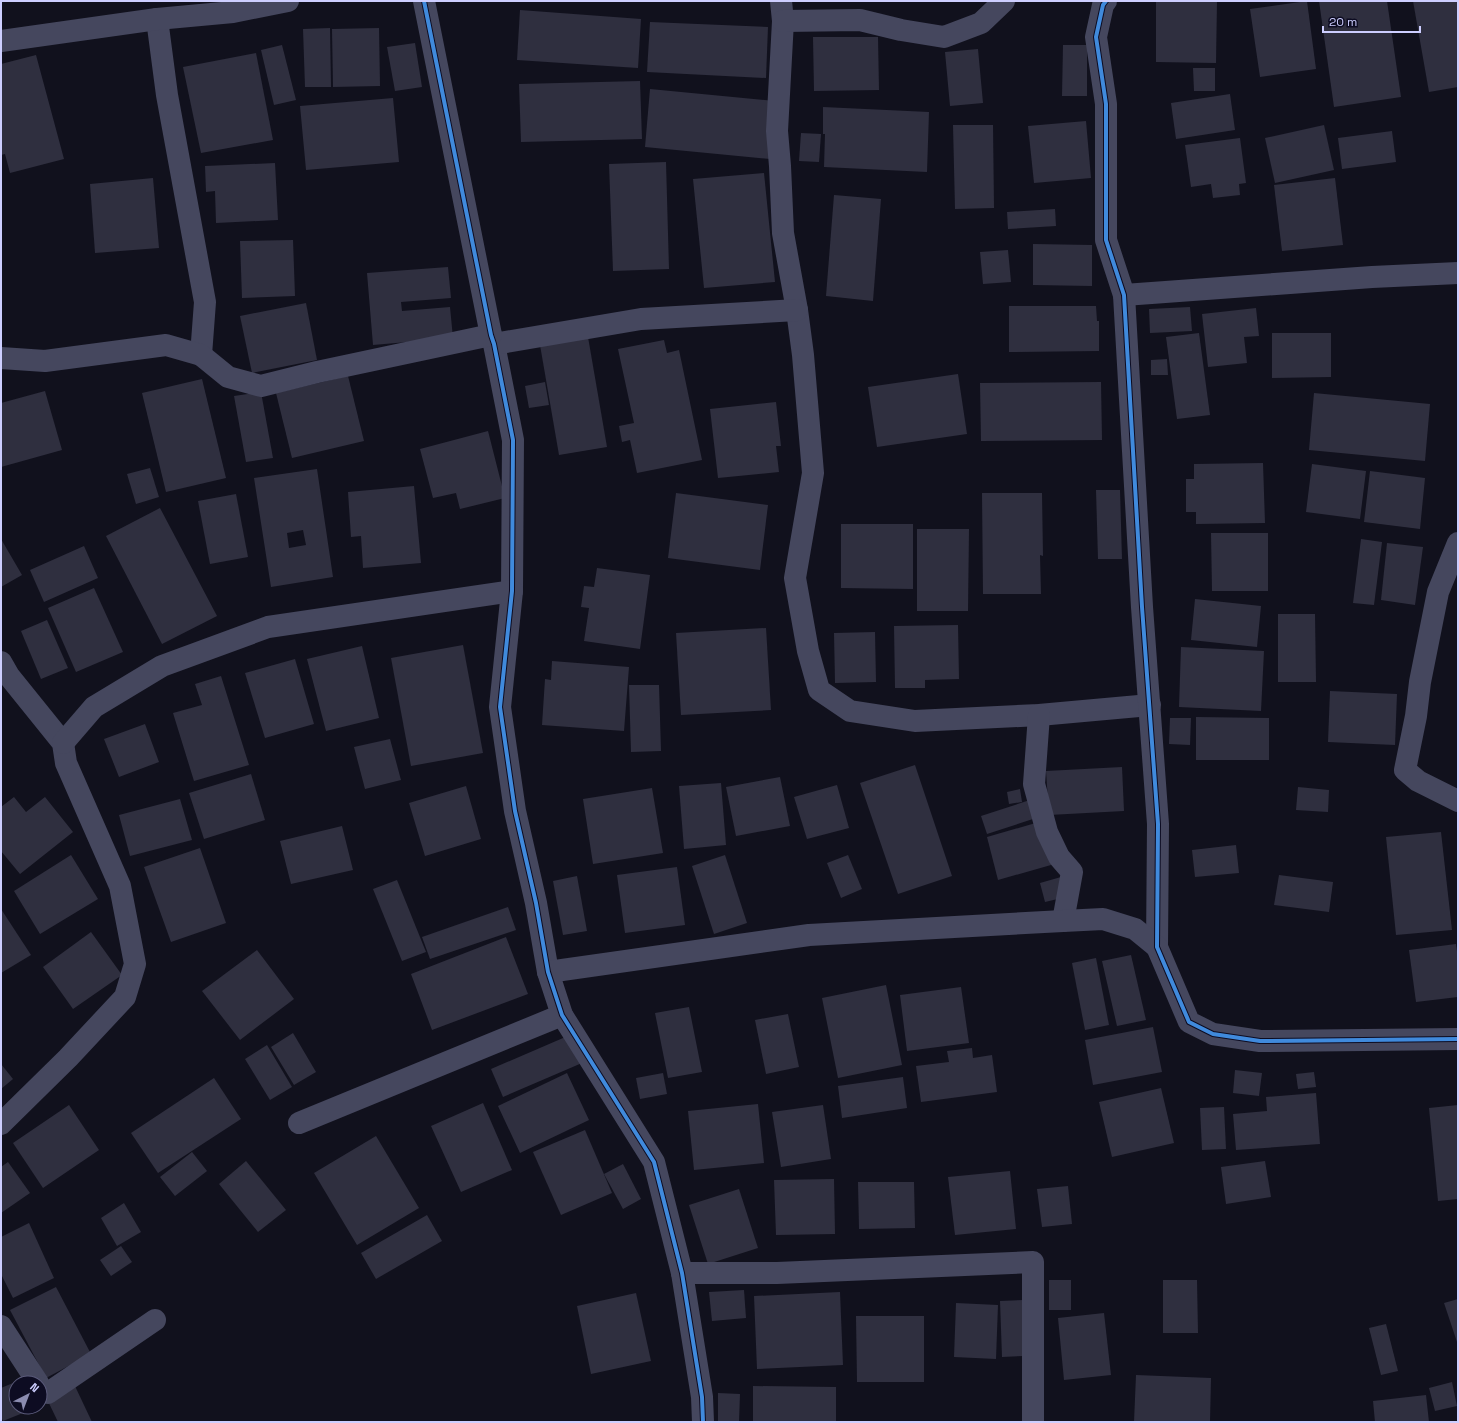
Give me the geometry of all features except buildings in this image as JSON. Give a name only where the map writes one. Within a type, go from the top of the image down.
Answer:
[{"type":"street","points":[[1,41],[157,19],[233,12],[288,1]]},
{"type":"street","points":[[424,1],[513,440],[512,591],[500,707],[515,811],[536,903],[548,972],[562,1015],[654,1162],[682,1273],[702,1397],[703,1422]]},
{"type":"street","points":[[1004,1],[981,23],[944,37],[901,30],[860,20],[782,11],[777,132],[783,233],[797,310],[803,355],[813,473],[795,578],[808,651],[820,690],[850,712],[915,720],[1039,715],[1150,705]]},
{"type":"street","points":[[1106,1],[1103,6],[1096,37],[1106,104],[1106,240],[1124,295],[1142,599],[1158,824],[1158,947],[1189,1022],[1213,1034],[1260,1040],[1458,1039]]},
{"type":"street","points":[[157,19],[167,95],[205,302],[200,355]]},
{"type":"street","points":[[1124,295],[1372,277],[1458,273]]},
{"type":"street","points":[[1,358],[45,362],[166,345],[200,355],[228,377],[261,386],[317,372],[493,340],[641,319],[797,310]]},
{"type":"street","points":[[1458,543],[1438,592],[1420,682],[1416,716],[1404,770],[1418,781],[1458,801]]},
{"type":"street","points":[[63,743],[94,707],[162,666],[268,627],[512,591]]},
{"type":"street","points":[[1,1124],[68,1058],[125,997],[135,964],[120,886],[66,763],[63,743],[4,673]]},
{"type":"street","points":[[1039,715],[1034,784],[1047,832],[1059,857],[1072,872],[1063,921]]},
{"type":"street","points":[[548,972],[809,936],[1103,919],[1135,929],[1158,947]]},
{"type":"street","points":[[299,1123],[562,1015]]},
{"type":"street","points":[[682,1273],[777,1273],[1033,1262],[1033,1422]]},
{"type":"street","points":[[48,1393],[155,1320]]},
{"type":"street","points":[[1,1326],[33,1375]]},
{"type":"cycle path","points":[[424,1],[513,440],[512,591],[500,707],[515,811],[536,903],[548,972],[562,1015],[654,1162],[682,1273],[702,1397],[703,1422]]},
{"type":"cycle path","points":[[1106,1],[1103,5],[1096,37],[1106,104],[1106,240],[1124,295],[1142,607],[1158,824],[1157,947],[1189,1022],[1213,1034],[1260,1041],[1458,1039]]}]
